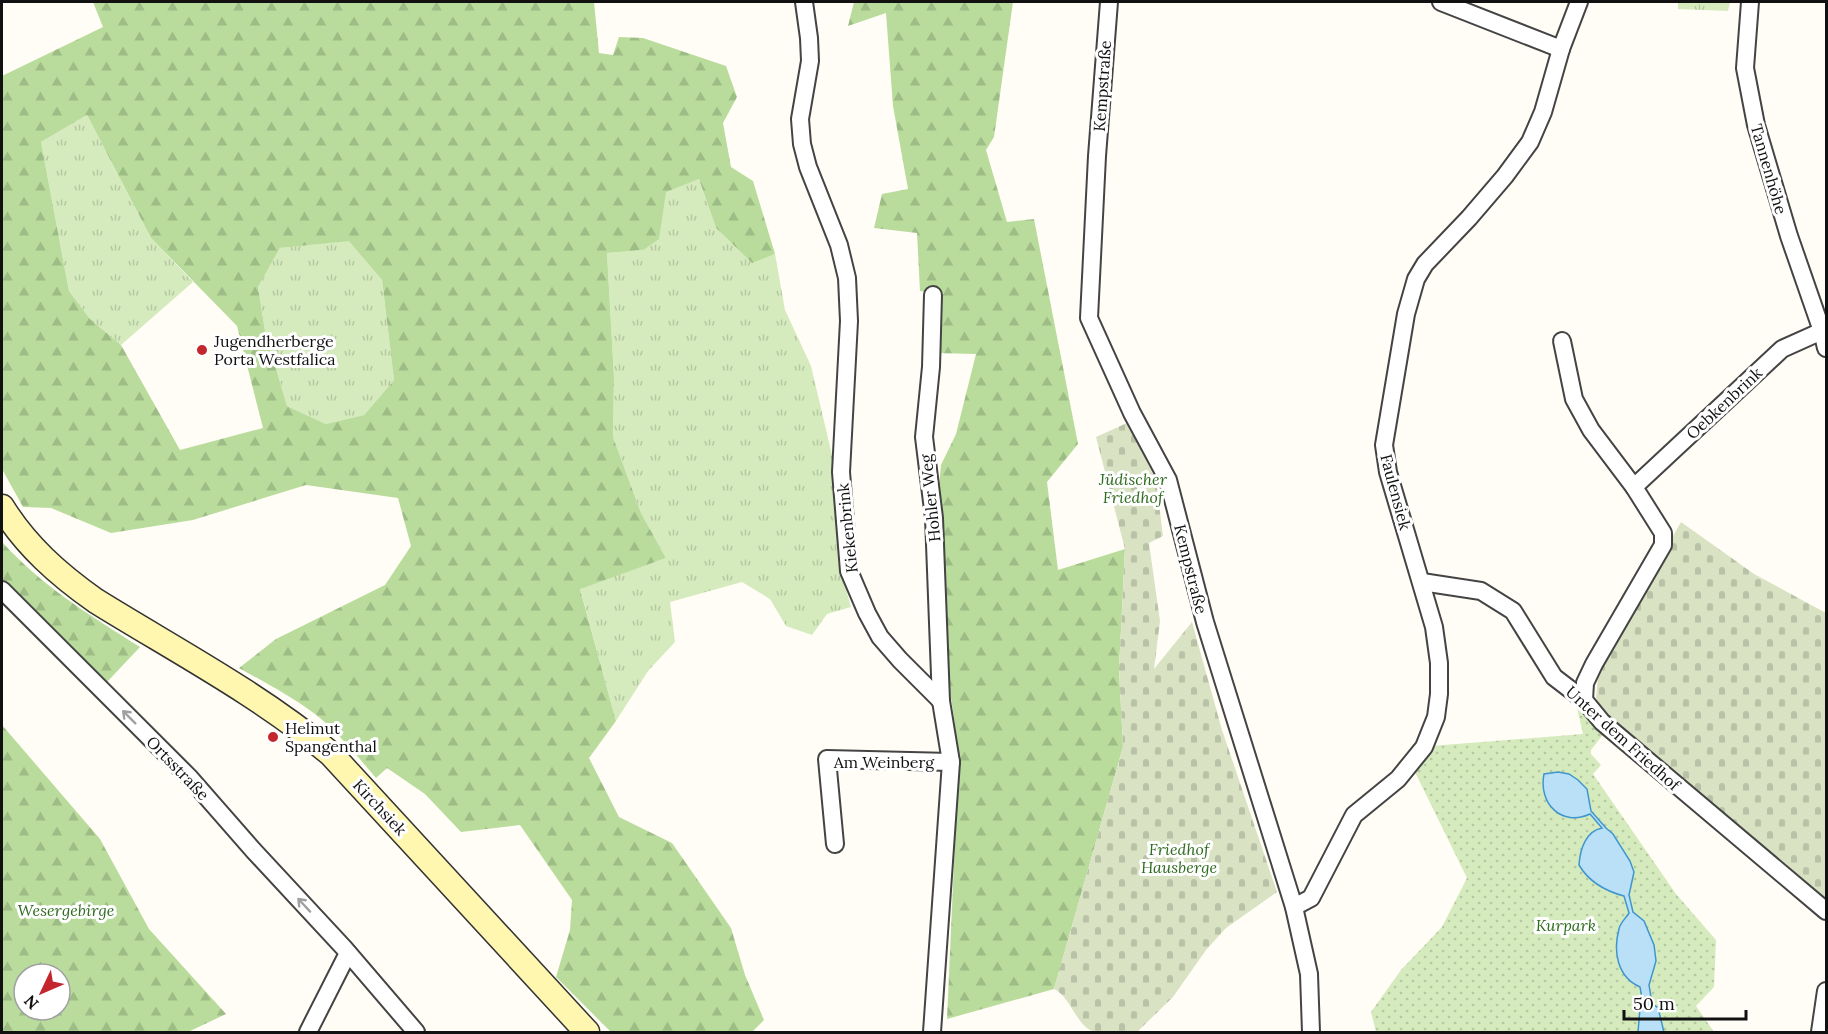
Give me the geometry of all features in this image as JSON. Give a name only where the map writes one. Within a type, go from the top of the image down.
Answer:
[{"type":"main road","name":"Kirchsiek","points":[[2,507],[12,524],[32,547],[76,587],[267,706],[331,754],[587,1032]]},
{"type":"street","name":"Kiekenbrink","points":[[804,2],[810,38],[810,61],[800,119],[801,144],[839,245],[847,278],[849,321],[841,472],[849,571],[880,637],[941,701]]},
{"type":"street","name":"Kempstraße","points":[[1108,2],[1089,318],[1132,413],[1168,480],[1205,622],[1294,907],[1309,974],[1311,1032]]},
{"type":"street","points":[[1441,2],[1561,49]]},
{"type":"street","name":"Faulensiek","points":[[1294,907],[1311,898],[1354,815],[1398,778],[1424,747],[1436,717],[1439,663],[1434,627],[1388,472],[1384,445],[1406,314],[1416,279],[1425,264],[1470,218],[1530,142],[1543,112],[1561,49],[1579,2]]},
{"type":"street","name":"Tannenhöhe","points":[[1750,2],[1745,68],[1756,125],[1789,236],[1827,348]]},
{"type":"street","name":"Hohler Weg","points":[[933,295],[931,367],[924,436],[934,518],[941,701]]},
{"type":"street","name":"Oebkenbrink","points":[[1634,487],[1782,349],[1822,331]]},
{"type":"street","points":[[1562,341],[1574,399],[1591,430],[1634,487],[1663,533],[1663,545],[1594,663],[1585,683],[1584,700]]},
{"type":"street","name":"Unter dem Friedhof","points":[[1422,582],[1481,591],[1514,611],[1554,677],[1584,700],[1602,723],[1827,911]]},
{"type":"street","name":"Ortsstraße","points":[[2,590],[190,778],[416,1032]]},
{"type":"street","points":[[932,1032],[951,762],[941,701]]},
{"type":"street","name":"Am Weinberg","points":[[835,844],[827,759],[951,762]]},
{"type":"street","points":[[308,1032],[348,953]]},
{"type":"street","points":[[1820,1032],[1827,991]]},
{"type":"green space","points":[[93,2],[594,2],[599,53],[613,55],[619,37],[643,38],[726,66],[737,97],[723,123],[731,167],[753,181],[775,254],[752,263],[716,228],[699,179],[666,192],[659,239],[643,250],[607,253],[614,377],[613,437],[641,513],[666,558],[580,589],[616,721],[589,758],[619,817],[672,843],[731,928],[745,975],[764,1020],[752,1032],[611,1032],[556,977],[570,930],[572,900],[520,825],[461,832],[425,794],[387,768],[376,778],[339,736],[315,714],[239,668],[276,639],[385,585],[411,546],[398,498],[306,485],[193,520],[111,533],[51,508],[23,507],[2,469],[2,76],[103,27]],"holes":[[[87,115],[151,238],[237,326],[263,428],[180,450],[121,345],[90,319],[69,291],[41,142]],[[349,241],[382,280],[394,380],[364,415],[326,424],[287,406],[265,331],[258,287],[280,248]]]},
{"type":"green space","points":[[854,2],[1013,2],[994,137],[986,150],[1007,222],[1034,219],[1078,444],[1047,482],[1058,570],[1125,549],[1119,669],[1123,747],[1054,989],[947,1019],[958,773],[954,718],[946,665],[946,583],[939,486],[941,465],[956,434],[976,354],[935,353],[940,294],[920,291],[917,233],[874,228],[882,194],[908,189],[893,106],[886,13],[848,26]]},
{"type":"green space","points":[[1678,2],[1730,2],[1728,11],[1678,9]]},
{"type":"green space","points":[[87,115],[151,238],[193,282],[121,345],[90,319],[69,291],[41,142]]},
{"type":"green space","points":[[699,179],[716,228],[751,262],[775,254],[785,310],[811,366],[836,472],[838,562],[851,607],[827,614],[812,635],[786,626],[770,599],[742,582],[670,602],[675,642],[648,671],[616,721],[580,588],[666,558],[641,513],[613,437],[614,377],[607,253],[643,250],[666,191]]},
{"type":"green space","points":[[349,240],[382,280],[394,380],[364,415],[326,424],[287,406],[265,331],[258,287],[280,248]]},
{"type":"green space","name":"Friedhof Hausberge","points":[[1127,423],[1156,480],[1163,536],[1149,543],[1160,621],[1154,669],[1192,622],[1222,730],[1277,892],[1226,928],[1206,950],[1173,997],[1137,1032],[1104,1033],[1095,1032],[1083,1025],[1065,999],[1054,989],[1123,747],[1119,669],[1125,549],[1096,437]]},
{"type":"green space","points":[[1681,522],[1754,574],[1826,613],[1826,900],[1610,722],[1596,698],[1599,666]]},
{"type":"green space","points":[[2,542],[50,586],[140,647],[107,682],[2,580]]},
{"type":"green space","name":"Kurpark","points":[[1577,708],[1605,732],[1591,750],[1591,754],[1601,765],[1593,774],[1676,894],[1716,940],[1714,987],[1696,1006],[1714,1032],[1376,1032],[1371,1012],[1401,970],[1442,927],[1467,878],[1413,768],[1431,746],[1583,734]]},
{"type":"green space","name":"Wesergebirge","points":[[2,725],[100,839],[149,929],[226,1014],[188,1032],[2,1032]]},
{"type":"water","points":[[1558,772],[1569,774],[1587,789],[1591,811],[1613,834],[1630,861],[1634,872],[1629,895],[1633,912],[1644,921],[1654,945],[1656,961],[1649,985],[1652,1003],[1658,1008],[1664,1032],[1638,1032],[1640,1008],[1643,1003],[1640,987],[1626,977],[1617,954],[1617,937],[1629,913],[1624,896],[1598,885],[1579,865],[1588,837],[1602,828],[1590,814],[1570,817],[1554,810],[1545,795],[1544,774]]},
{"type":"place","name":"Jugendherberge Porta Westfalica","points":[[202,350]]},
{"type":"place","name":"Helmut Spangenthal","points":[[273,737]]},
{"type":"park label","name":"Jüdischer Friedhof","points":[[1133,488]]}]
